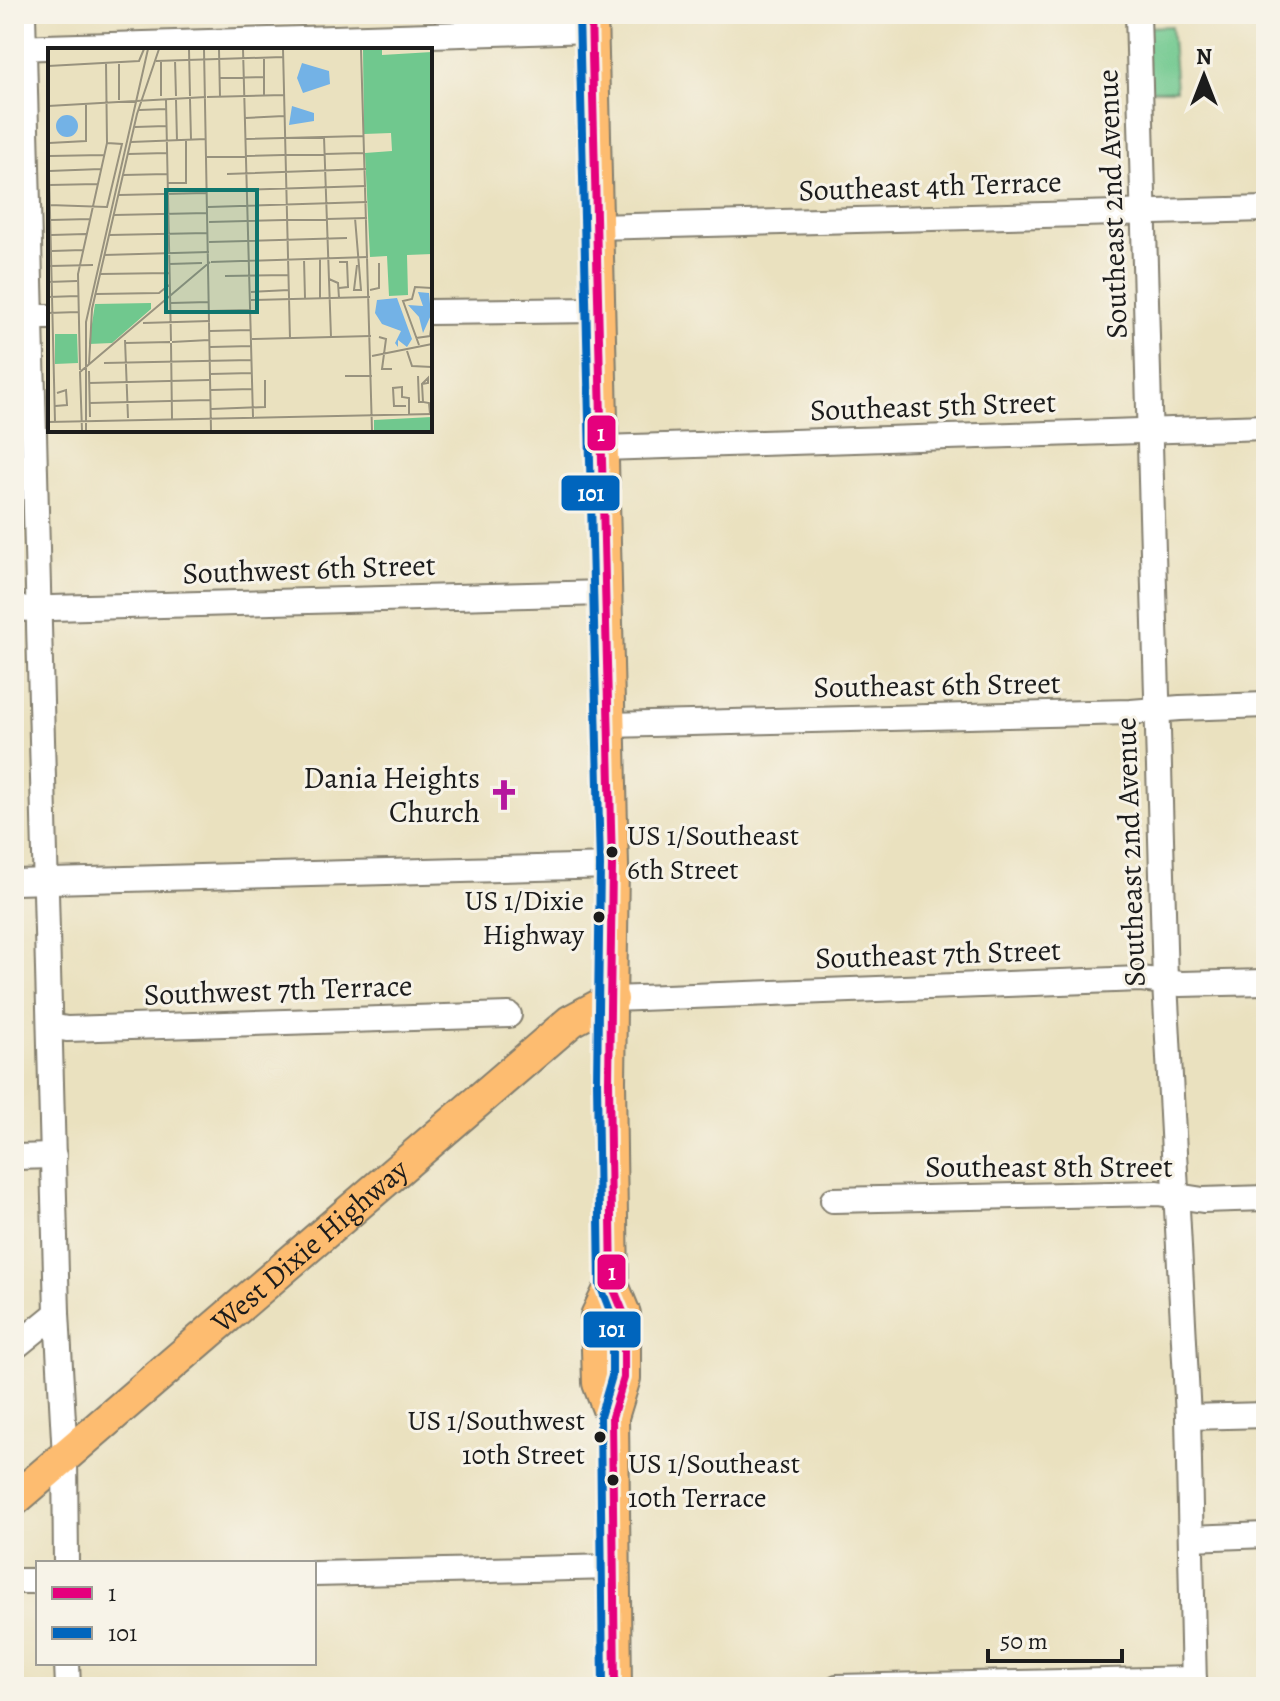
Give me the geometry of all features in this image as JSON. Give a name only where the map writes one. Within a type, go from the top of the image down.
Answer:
[{"type":"main road","points":[[591,22],[612,866],[609,1081],[612,1285],[597,1316],[599,1383],[612,1417],[615,1687]]},
{"type":"main road","name":"West Dixie Highway","points":[[14,1500],[571,1021],[612,999]]},
{"type":"street","points":[[23,14],[19,48],[32,317],[26,609],[46,881],[66,1561]]},
{"type":"street","name":"Southeast 2nd Avenue","points":[[1138,14],[1165,982],[1188,1417],[1194,1683]]},
{"type":"street","points":[[19,48],[591,22]]},
{"type":"street","name":"Southeast 4th Terrace","points":[[596,227],[1266,209]]},
{"type":"street","points":[[432,312],[598,310]]},
{"type":"street","name":"Southeast 5th Street","points":[[602,448],[1266,427]]},
{"type":"street","name":"Southwest 6th Street","points":[[26,609],[605,593]]},
{"type":"street","name":"Southeast 6th Street","points":[[609,725],[1131,712],[1266,705]]},
{"type":"street","points":[[14,882],[612,866]]},
{"type":"street","name":"Southeast 7th Street","points":[[612,999],[1126,979],[1266,982]]},
{"type":"street","name":"Southwest 7th Terrace","points":[[50,1026],[67,1029],[507,1015]]},
{"type":"street","points":[[14,1157],[54,1156]]},
{"type":"street","name":"Southeast 8th Street","points":[[833,1200],[1158,1193],[1203,1200],[1266,1198]]},
{"type":"street","points":[[14,1348],[57,1313]]},
{"type":"street","points":[[1188,1417],[1266,1415]]},
{"type":"street","points":[[1191,1538],[1266,1535]]},
{"type":"street","points":[[316,1574],[614,1567]]},
{"type":"street","points":[[14,1581],[36,1581]]},
{"type":"street","points":[[67,1665],[68,1687]]},
{"type":"street","points":[[837,1687],[1194,1683]]},
{"type":"green space","points":[[1171,26],[1176,90],[1148,90],[1144,27]]},
{"type":"transit line","name":"101","points":[[579,14],[600,866],[597,1081],[600,1285],[612,1316],[612,1376],[600,1417],[603,1687]]},
{"type":"transit line","name":"1","points":[[591,14],[612,866],[609,1081],[612,1285],[624,1314],[624,1378],[612,1417],[615,1687]]},
{"type":"place","name":"Dania Heights Church","points":[[504,795]]},
{"type":"place","name":"US 1/Southeast 6th Street","points":[[612,852]]},
{"type":"place","name":"US 1/Dixie Highway","points":[[599,917]]},
{"type":"place","name":"US 1/Southwest 10th Street","points":[[600,1437]]},
{"type":"place","name":"US 1/Southeast 10th Terrace","points":[[613,1480]]}]
